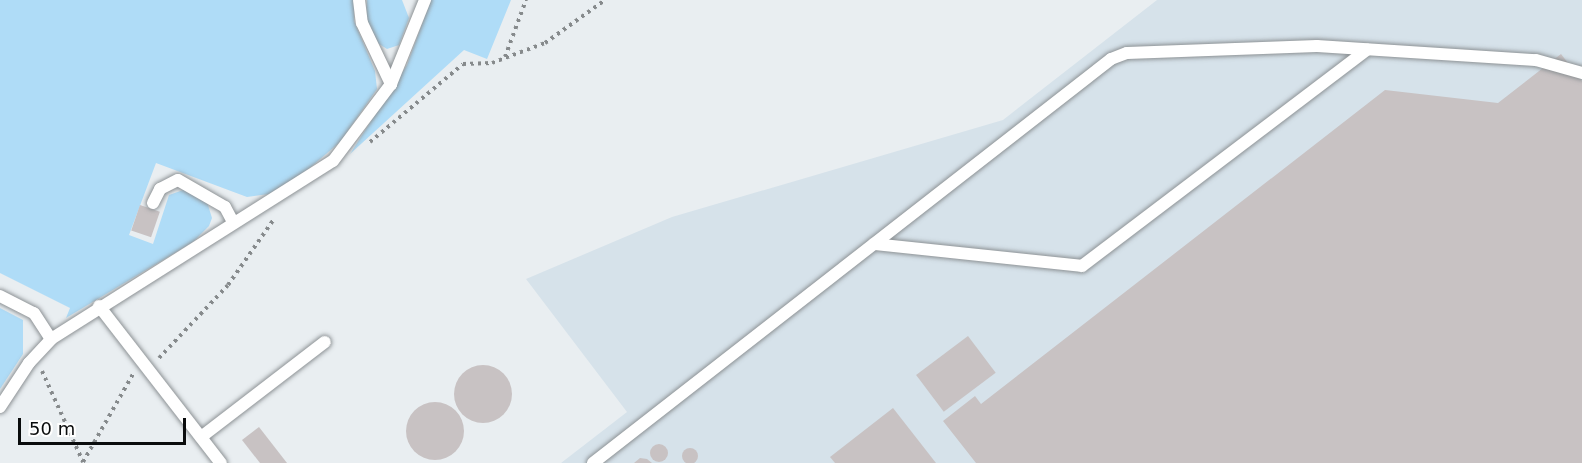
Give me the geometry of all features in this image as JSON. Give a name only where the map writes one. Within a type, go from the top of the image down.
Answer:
[{"type":"lane","points":[[359,0],[362,23],[391,84]]},
{"type":"lane","points":[[0,407],[36,355],[51,339],[99,306],[333,161],[391,84],[425,0]]},
{"type":"lane","points":[[593,463],[1111,59],[1126,52],[1317,46],[1536,60],[1582,73]]},
{"type":"lane","points":[[874,244],[1082,266],[1367,50]]},
{"type":"lane","points":[[153,203],[159,189],[178,180],[225,207],[234,222]]},
{"type":"lane","points":[[0,296],[34,314],[51,339]]},
{"type":"lane","points":[[99,306],[221,463]]},
{"type":"lane","points":[[201,437],[325,342]]},
{"type":"path","points":[[504,58],[526,0]]},
{"type":"path","points":[[361,150],[463,64],[492,63],[545,43],[606,0]]},
{"type":"path","points":[[83,462],[133,373],[158,359],[228,285],[279,210]]},
{"type":"path","points":[[36,355],[83,462]]},
{"type":"shaded area","points":[[0,0],[354,0],[354,21],[375,71],[377,89],[340,142],[305,172],[269,194],[247,197],[156,163],[129,235],[153,244],[169,195],[186,189],[207,202],[212,218],[209,226],[193,242],[66,318],[70,308],[0,273]]},
{"type":"shaded area","points":[[367,0],[402,0],[409,18],[399,45],[387,49],[376,42],[366,17]]},
{"type":"shaded area","points":[[431,0],[511,0],[487,59],[464,50],[350,154],[407,65]]},
{"type":"shaded area","points":[[1157,0],[1582,0],[1582,463],[561,463],[627,412],[526,279],[672,217],[1003,120]]},
{"type":"shaded area","points":[[0,308],[23,320],[23,354],[0,389]]},
{"type":"building","points":[[1561,54],[1582,81],[1582,463],[976,463],[943,421],[975,396],[981,404],[1385,90],[1498,103]]},
{"type":"building","points":[[140,205],[160,212],[151,237],[131,231]]},
{"type":"building","points":[[968,336],[996,373],[944,412],[916,375]]},
{"type":"building","points":[[483,365],[494,367],[507,378],[512,394],[510,405],[499,418],[483,423],[472,421],[459,410],[454,394],[456,383],[467,370]]},
{"type":"building","points":[[435,402],[446,404],[459,415],[464,431],[462,442],[451,455],[435,460],[424,458],[411,447],[406,431],[408,420],[419,407]]},
{"type":"building","points":[[893,408],[936,463],[835,463],[830,457]]},
{"type":"building","points":[[259,427],[287,463],[260,463],[242,440]]},
{"type":"building","points":[[659,444],[665,447],[668,453],[665,459],[659,462],[653,459],[650,453],[653,447]]},
{"type":"building","points":[[687,448],[693,448],[698,456],[696,462],[687,464],[682,459],[682,453]]},
{"type":"building","points":[[640,458],[647,459],[652,463],[634,463]]}]
